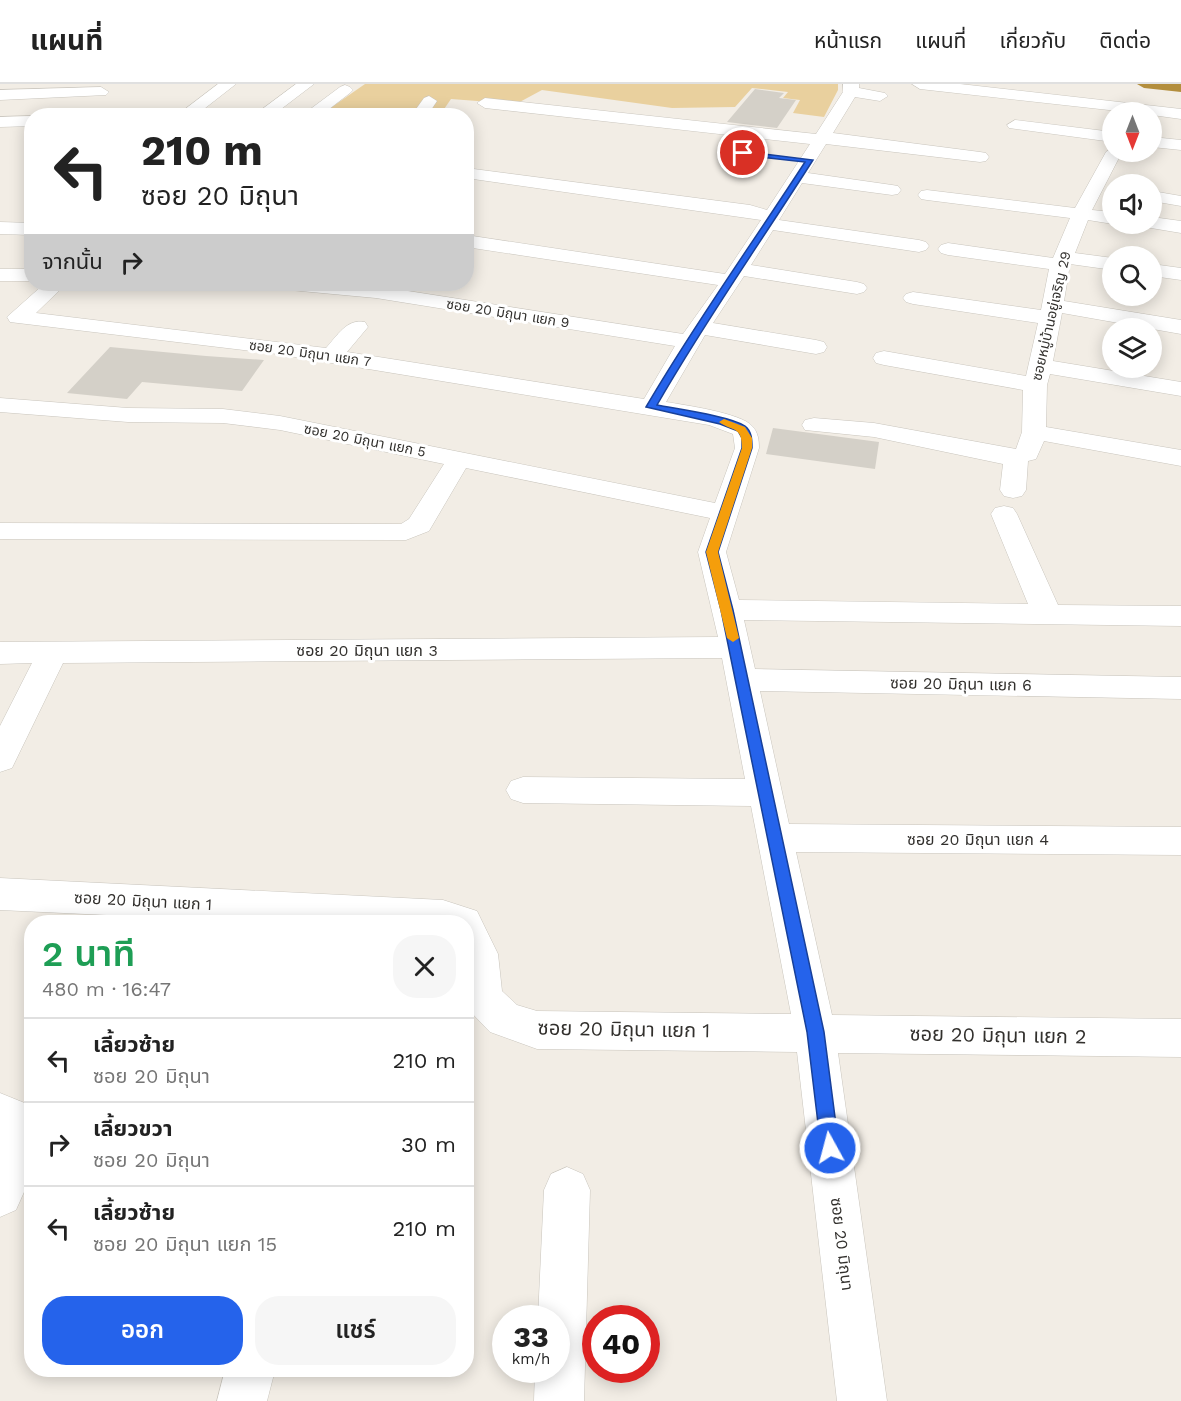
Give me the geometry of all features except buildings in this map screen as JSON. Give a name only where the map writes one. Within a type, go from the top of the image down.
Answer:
[{"type":"street","points":[[195,108],[228,84]]},
{"type":"street","points":[[272,108],[306,84]]},
{"type":"street","points":[[920,84],[1009,89],[1102,106]]},
{"type":"street","points":[[320,108],[345,90]]},
{"type":"street","points":[[651,407],[694,334],[770,221],[808,154],[861,91]]},
{"type":"street","points":[[0,94],[101,92]]},
{"type":"street","points":[[424,108],[429,101]]},
{"type":"street","points":[[485,103],[808,154],[980,157]]},
{"type":"street","points":[[1162,113],[1181,114]]},
{"type":"street","points":[[1015,125],[1102,136]]},
{"type":"street","points":[[1162,143],[1181,145]]},
{"type":"street","points":[[808,154],[892,190]]},
{"type":"street","name":"ซอยหมู่บ้านอยู่เจริญ 29","points":[[1016,458],[1027,454],[1034,432],[1038,375],[1062,261],[1080,214],[1109,162]]},
{"type":"street","points":[[474,175],[750,211],[770,221],[919,246]]},
{"type":"street","points":[[927,195],[1102,217]]},
{"type":"street","points":[[1162,198],[1181,201]]},
{"type":"street","points":[[1162,224],[1181,227]]},
{"type":"street","points":[[0,228],[24,229]]},
{"type":"street","points":[[474,242],[857,288]]},
{"type":"street","points":[[948,249],[1102,263]]},
{"type":"street","points":[[1162,271],[1181,274]]},
{"type":"street","points":[[0,275],[24,275]]},
{"type":"street","name":"ซอย 20 มิถุนา แยก 7","points":[[48,291],[18,317],[277,347],[651,407]]},
{"type":"street","name":"ซอย 20 มิถุนา แยก 9","points":[[365,291],[694,334],[816,346]]},
{"type":"street","points":[[913,298],[1051,311],[1181,327]]},
{"type":"street","points":[[332,355],[357,327]]},
{"type":"street","points":[[884,358],[1181,389]]},
{"type":"street","points":[[117,414],[136,391]]},
{"type":"street","name":"ซอย 20 มิถุนา แยก 5","points":[[0,405],[117,414],[223,416],[280,423],[725,513]]},
{"type":"street","name":"ซอย 20 มิถุนา","points":[[651,407],[723,422],[742,429],[747,438],[747,448],[712,552],[735,647],[815,1032],[862,1401]]},
{"type":"street","points":[[814,425],[874,430],[1016,458],[1009,502],[1048,616]]},
{"type":"street","points":[[1034,432],[1181,458]]},
{"type":"street","points":[[0,531],[406,532],[419,525],[460,458]]},
{"type":"street","points":[[727,610],[1181,616]]},
{"type":"street","name":"ซอย 20 มิถุนา แยก 3","points":[[0,653],[735,647]]},
{"type":"street","points":[[0,759],[53,652]]},
{"type":"street","name":"ซอย 20 มิถุนา แยก 6","points":[[742,680],[1181,688]]},
{"type":"street","points":[[524,790],[765,793]]},
{"type":"street","name":"ซอย 20 มิถุนา แยก 4","points":[[774,838],[1181,841]]},
{"type":"street","name":"ซอย 20 มิถุนา แยก 1","points":[[0,894],[423,915]]},
{"type":"street","name":"ซอย 20 มิถุนา แยก 1","points":[[474,943],[479,954],[483,999],[504,1019],[537,1030],[815,1032]]},
{"type":"street","name":"ซอย 20 มิถุนา แยก 2","points":[[815,1032],[1181,1038]]},
{"type":"street","points":[[0,1114],[22,1124],[15,1160],[0,1194]]},
{"type":"street","points":[[558,1401],[567,1190]]},
{"type":"street","points":[[242,1401],[248,1377]]},
{"type":"shaded area","points":[[365,84],[838,84],[838,90],[824,117],[793,113],[800,100],[783,98],[788,92],[752,88],[735,107],[672,108],[542,90],[516,104],[451,99],[445,108],[330,108]]},
{"type":"waterway","points":[[1144,84],[1181,88]]},
{"type":"slow traffic","points":[[724,422],[742,429],[747,438],[747,448],[712,552],[733,638]]},
{"type":"route","points":[[743,153],[810,160],[688,342],[651,407],[723,422],[742,429],[747,438],[747,448],[712,552],[727,610],[815,1032],[830,1148]]}]
